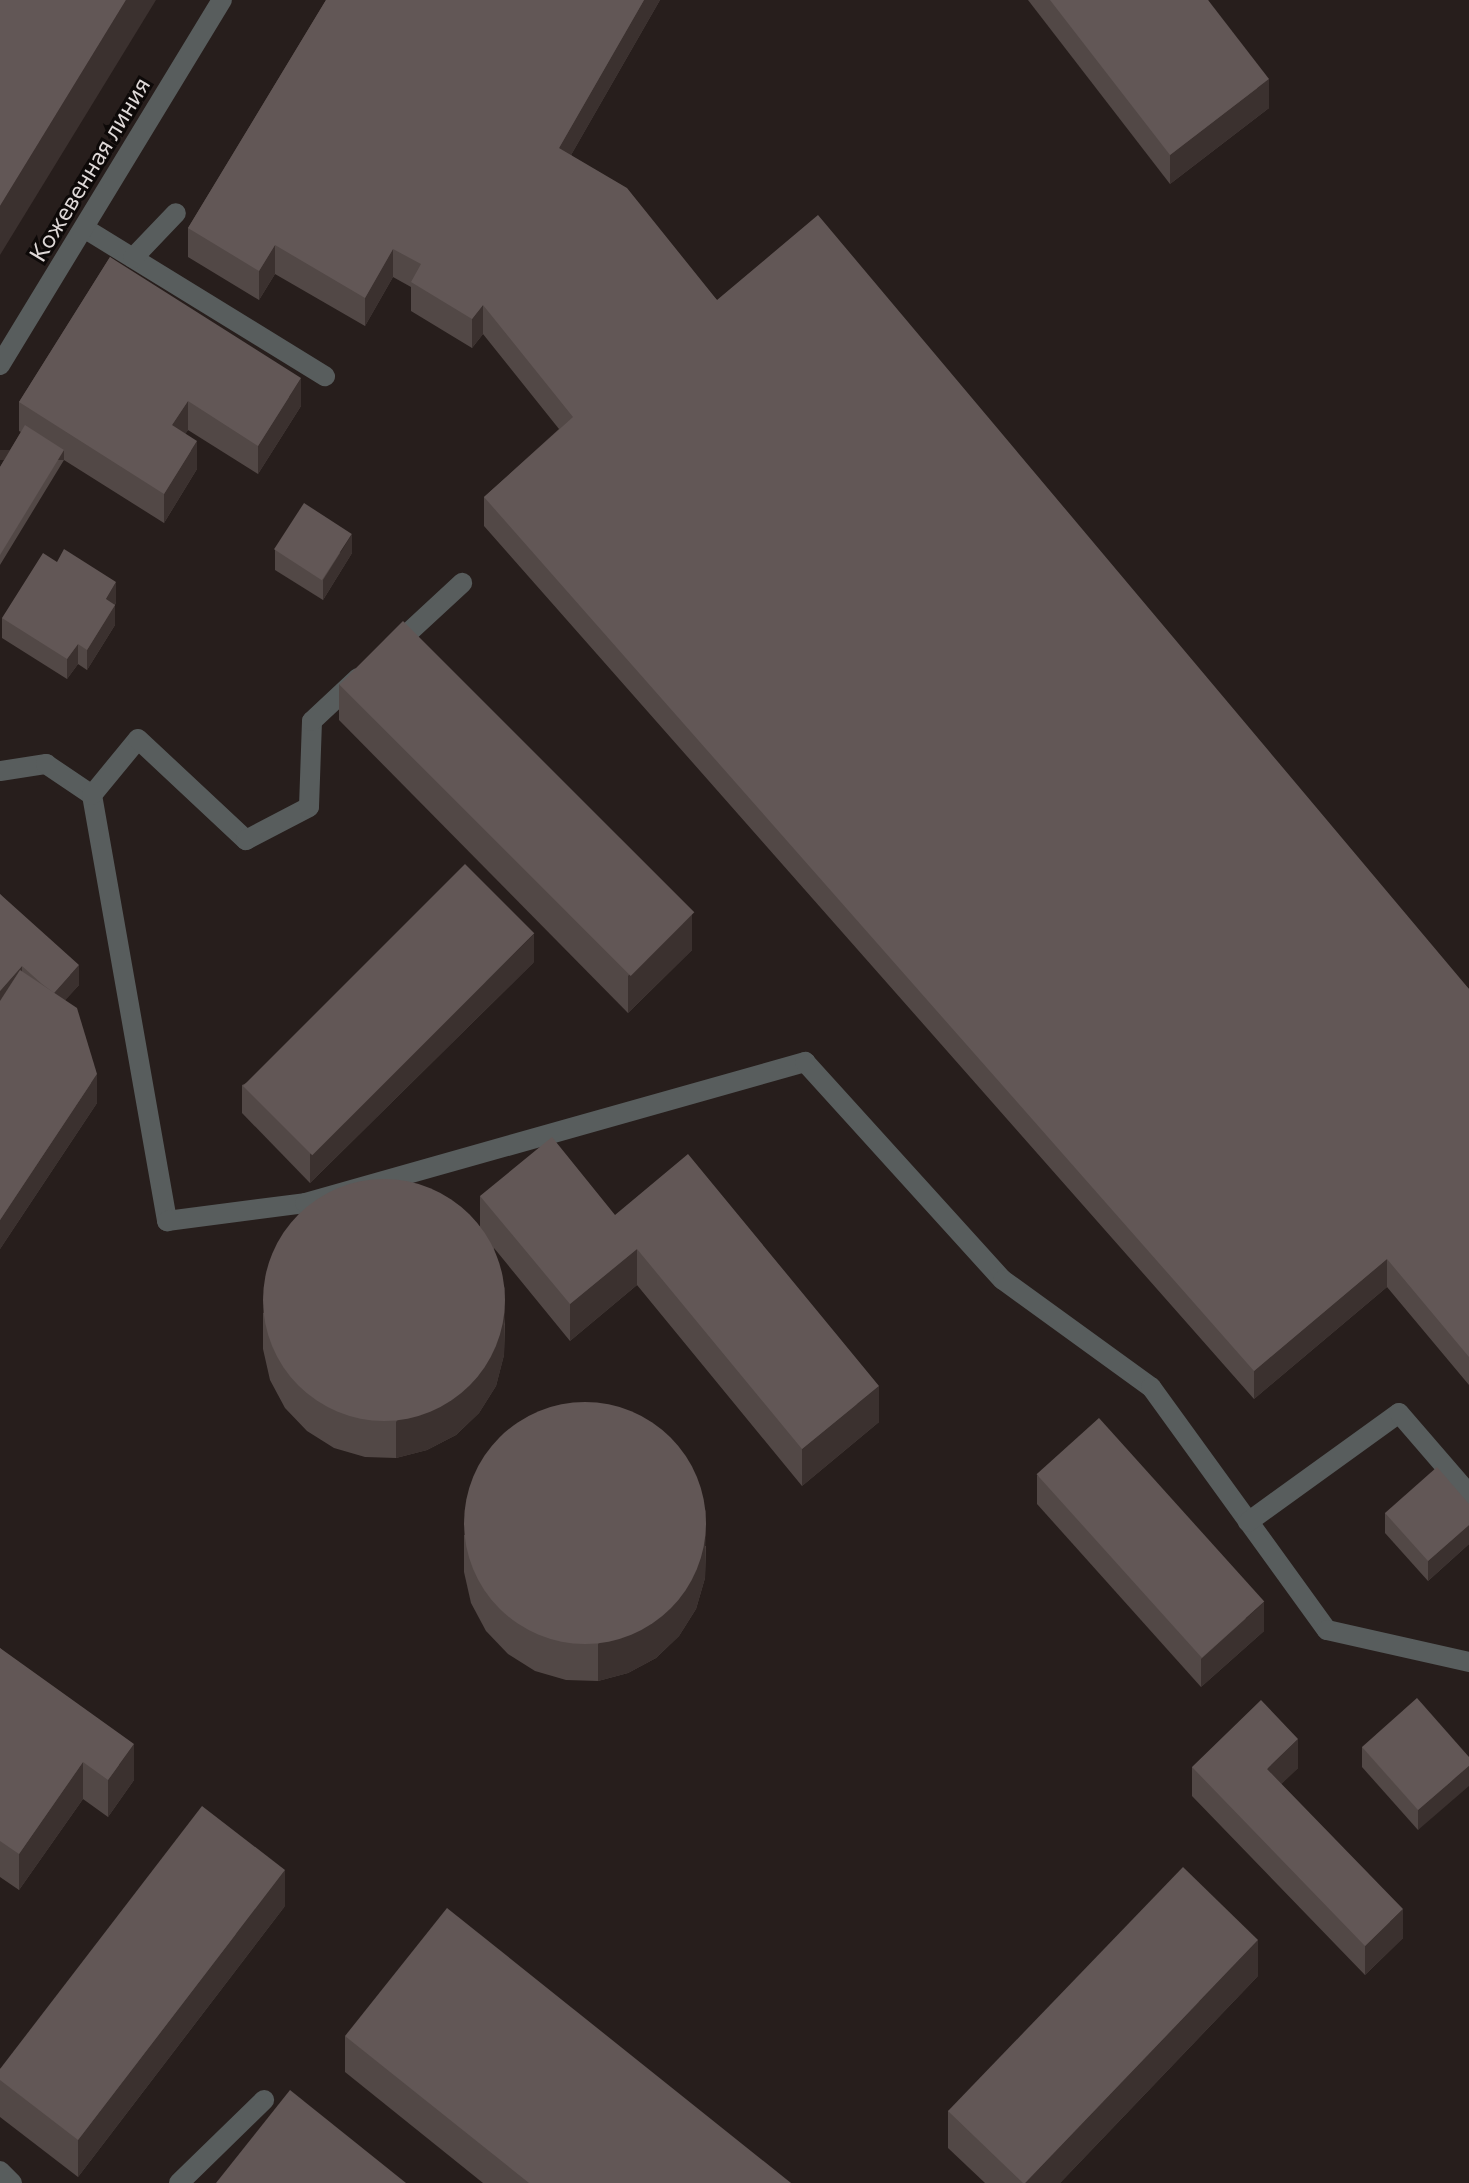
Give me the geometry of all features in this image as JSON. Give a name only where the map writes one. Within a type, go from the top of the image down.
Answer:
[{"type":"street","name":"Кожевенная линия","points":[[0,365],[222,0]]},
{"type":"street","points":[[133,258],[176,213]]},
{"type":"street","points":[[84,228],[325,376]]},
{"type":"street","points":[[92,795],[138,739],[246,840],[309,807],[312,721],[462,583]]},
{"type":"street","points":[[0,771],[46,764],[92,795],[167,1221],[305,1203],[805,1062],[1003,1280],[1151,1387],[1327,1630],[1469,1662]]},
{"type":"street","points":[[1248,1522],[1399,1413],[1469,1494]]},
{"type":"street","points":[[179,2183],[264,2100]]},
{"type":"street","points":[[0,2171],[12,2183]]},
{"type":"building","points":[[0,0],[126,0],[0,206]]},
{"type":"building","points":[[326,0],[644,0],[559,148],[627,188],[717,300],[818,215],[1469,989],[1469,1357],[1387,1259],[1254,1371],[484,497],[573,417],[483,305],[472,319],[411,282],[421,264],[393,249],[365,298],[275,245],[259,271],[188,228]]},
{"type":"building","points":[[1050,0],[1208,0],[1269,79],[1170,155]]},
{"type":"building","points":[[110,257],[301,378],[258,446],[188,401],[172,425],[197,441],[164,494],[19,402]]},
{"type":"building","points":[[25,425],[64,450],[0,555],[0,467]]},
{"type":"building","points":[[304,503],[352,534],[322,580],[274,549]]},
{"type":"building","points":[[64,549],[116,582],[106,599],[115,605],[87,650],[78,644],[67,659],[2,618],[43,553],[57,562]]},
{"type":"building","points":[[403,621],[694,912],[631,976],[339,685]]},
{"type":"building","points":[[465,864],[534,933],[312,1155],[243,1086]]},
{"type":"building","points":[[0,894],[79,965],[54,993],[22,966],[0,991]]},
{"type":"building","points":[[20,970],[77,1008],[97,1074],[0,1220],[0,1001]]},
{"type":"building","points":[[552,1137],[615,1215],[688,1154],[879,1386],[802,1449],[637,1249],[570,1304],[480,1196]]},
{"type":"building","points":[[384,1179],[408,1181],[430,1188],[470,1214],[496,1254],[503,1276],[503,1324],[496,1346],[470,1386],[430,1412],[408,1419],[384,1421],[360,1419],[338,1412],[298,1386],[272,1346],[265,1324],[263,1300],[265,1276],[272,1254],[298,1214],[338,1188],[360,1181]]},
{"type":"building","points":[[585,1402],[609,1404],[631,1411],[671,1437],[697,1477],[704,1499],[704,1547],[697,1569],[671,1609],[631,1635],[609,1642],[585,1644],[561,1642],[539,1635],[499,1609],[473,1569],[466,1547],[464,1523],[466,1499],[473,1477],[499,1437],[539,1411],[561,1404]]},
{"type":"building","points":[[1099,1418],[1264,1602],[1202,1658],[1037,1474]]},
{"type":"building","points":[[1437,1467],[1469,1504],[1469,1525],[1428,1561],[1385,1513]]},
{"type":"building","points":[[0,1648],[134,1744],[108,1780],[83,1762],[19,1854],[0,1841]]},
{"type":"building","points":[[1417,1698],[1469,1757],[1469,1766],[1418,1810],[1362,1747]]},
{"type":"building","points":[[1261,1700],[1298,1739],[1267,1769],[1403,1909],[1365,1946],[1192,1767]]},
{"type":"building","points":[[202,1806],[285,1870],[78,2140],[0,2080],[0,2069]]},
{"type":"building","points":[[1183,1867],[1258,1940],[1023,2183],[948,2111]]},
{"type":"building","points":[[447,1908],[791,2183],[529,2183],[345,2036]]},
{"type":"building","points":[[290,2090],[406,2183],[216,2183]]}]
